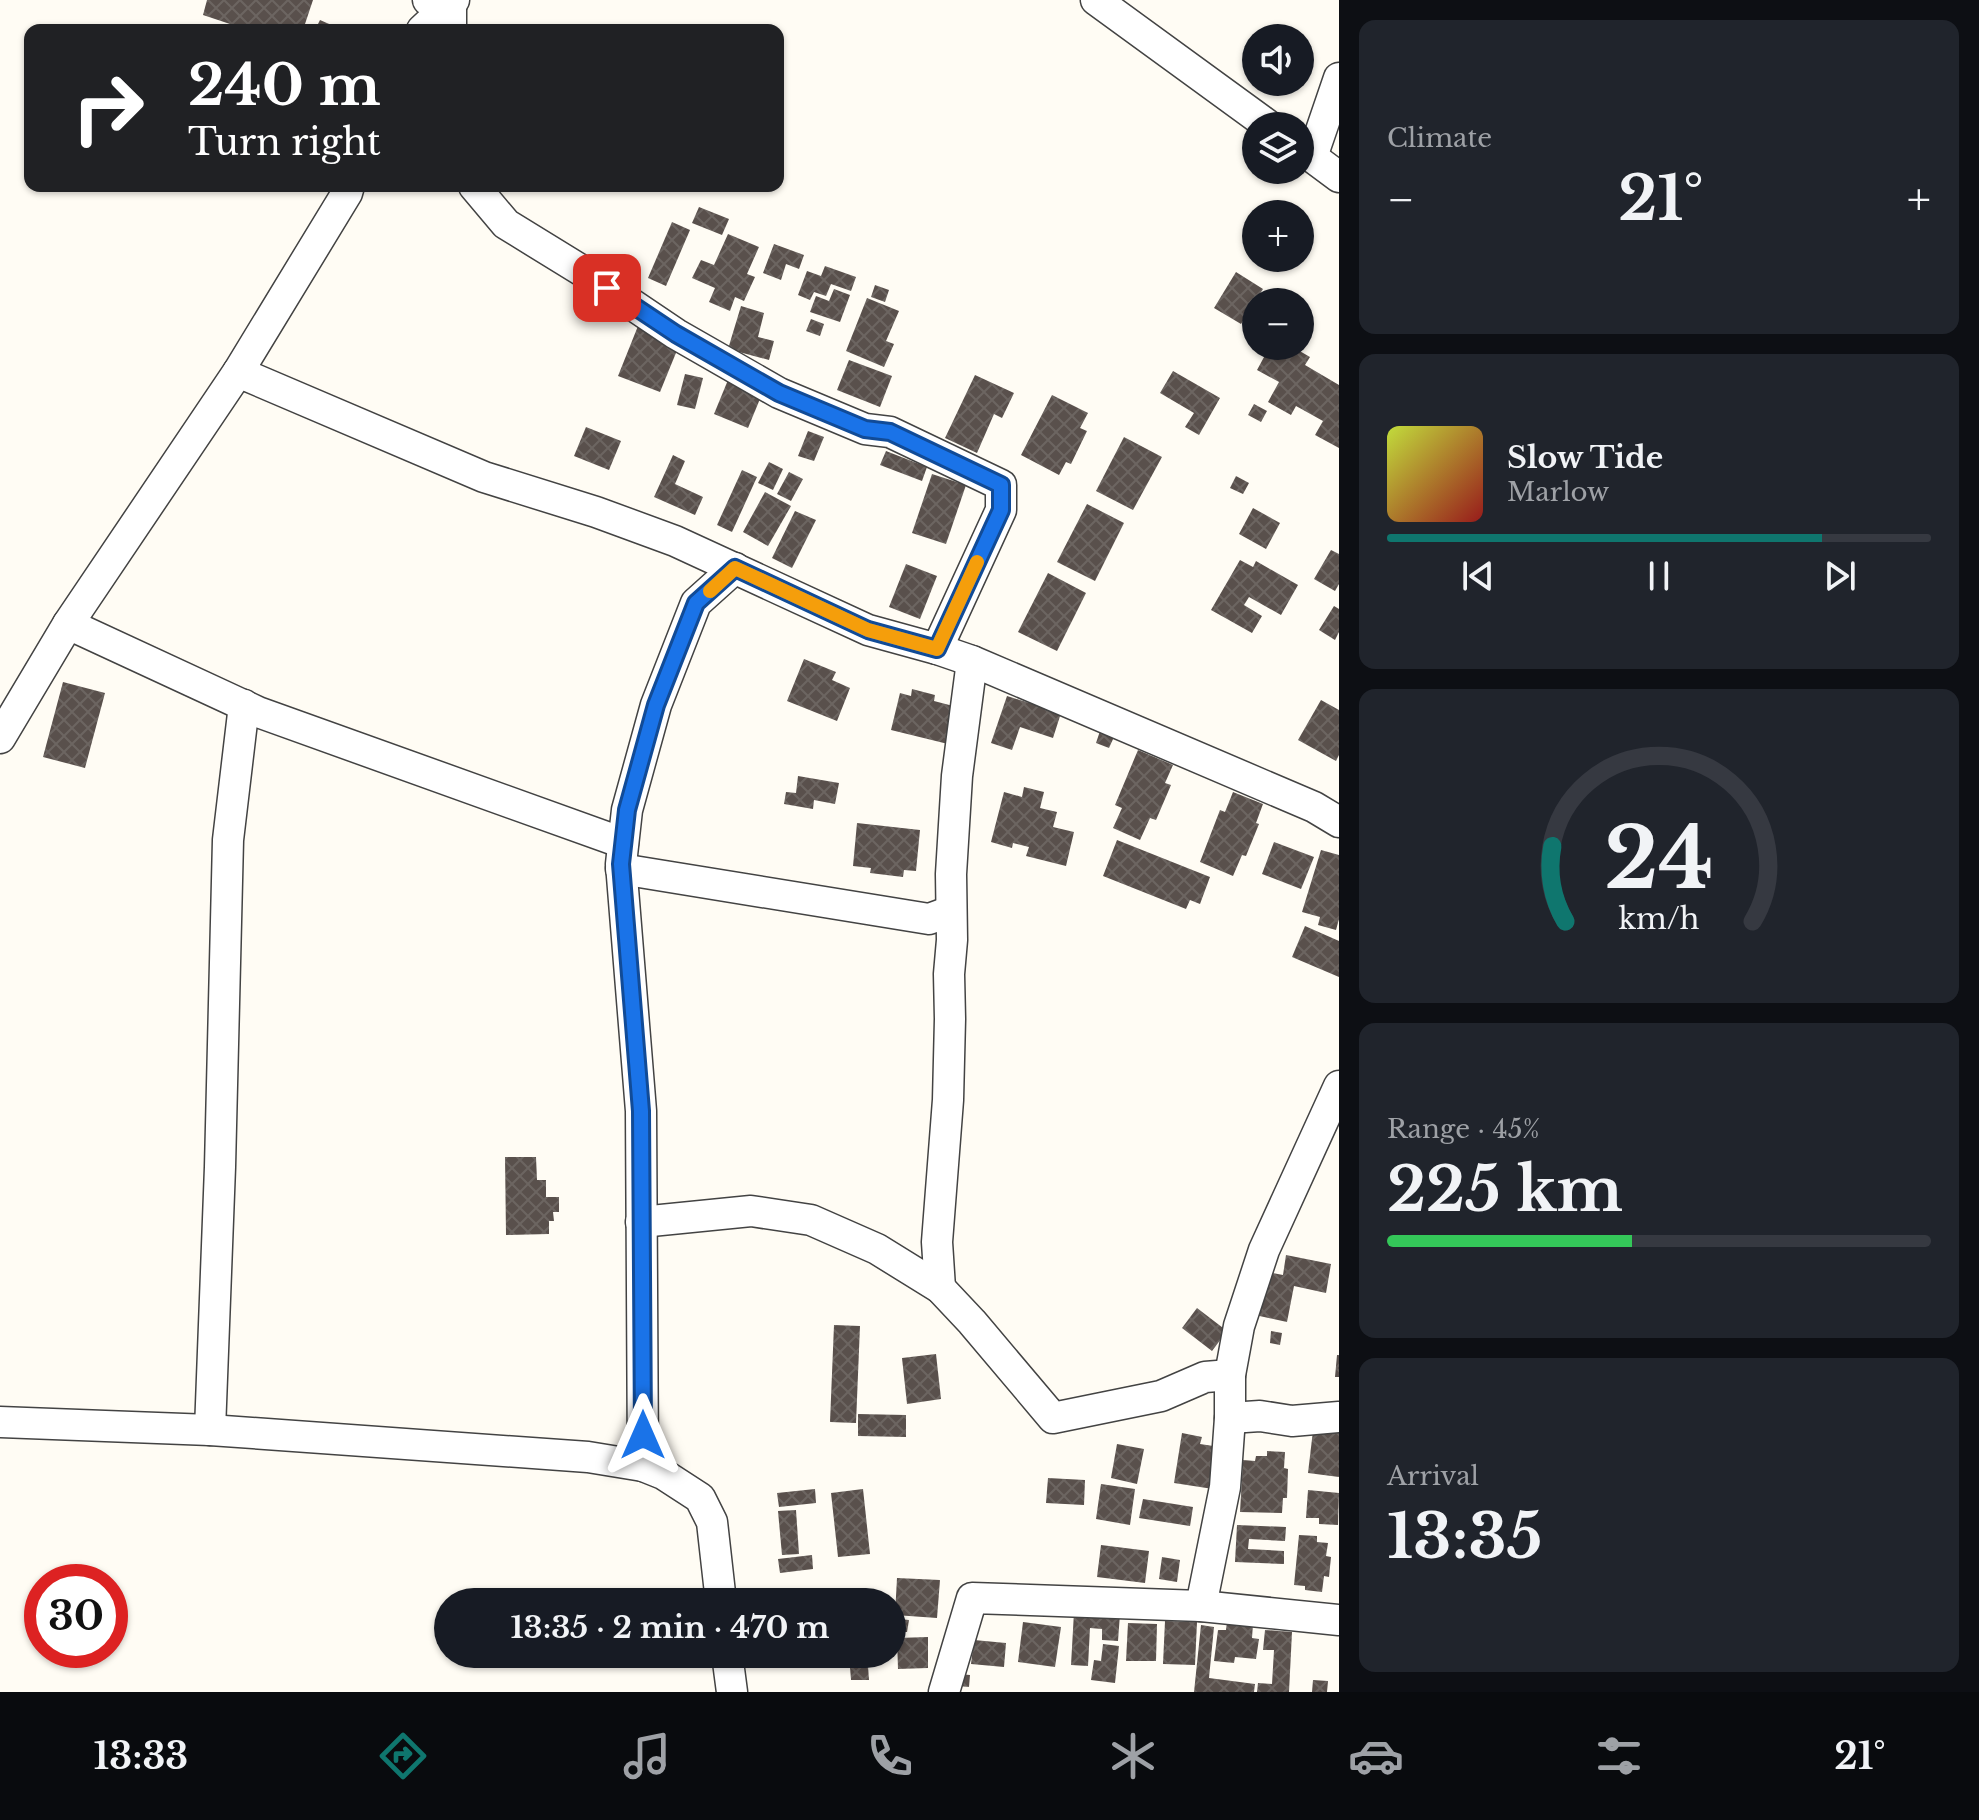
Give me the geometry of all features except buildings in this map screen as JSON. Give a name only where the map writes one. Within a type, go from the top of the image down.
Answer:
[{"type":"street","points":[[1096,0],[1250,112]]},
{"type":"street","points":[[429,24],[446,8]]},
{"type":"street","points":[[1314,135],[1339,78]]},
{"type":"street","points":[[1314,159],[1339,177]]},
{"type":"street","points":[[0,738],[68,624],[238,372],[347,192]]},
{"type":"street","points":[[479,192],[506,224],[676,334],[779,393],[865,429],[890,432],[1001,485],[1001,510],[937,649]]},
{"type":"street","points":[[238,372],[484,477],[675,541],[868,630],[972,661],[1314,807],[1339,822]]},
{"type":"street","points":[[643,1466],[641,1111],[622,856],[627,810],[656,705],[696,603],[735,568]]},
{"type":"street","points":[[68,624],[258,712],[622,856],[929,919],[951,911]]},
{"type":"street","points":[[940,1288],[937,1242],[948,1100],[951,874],[957,776],[972,661]]},
{"type":"street","points":[[210,1430],[228,840],[244,705]]},
{"type":"street","points":[[1201,1606],[1225,1487],[1230,1375],[1239,1326],[1264,1250],[1339,1086]]},
{"type":"street","points":[[641,1222],[751,1211],[811,1220],[877,1249],[940,1288],[1053,1418],[1161,1396],[1205,1377],[1230,1375]]},
{"type":"street","points":[[1230,1418],[1260,1416],[1292,1421],[1339,1417]]},
{"type":"street","points":[[0,1422],[210,1430],[588,1457],[643,1466],[663,1474],[700,1498],[712,1522],[719,1588]]},
{"type":"street","points":[[944,1692],[972,1598],[1201,1606],[1339,1620]]},
{"type":"street","points":[[729,1668],[732,1692]]},
{"type":"slow traffic","points":[[710,591],[735,568],[868,630],[937,649],[977,562]]},
{"type":"route","points":[[607,288],[676,334],[779,393],[865,429],[890,432],[1001,485],[1001,510],[937,649],[868,630],[735,568],[696,603],[656,705],[627,810],[621,864],[641,1111],[643,1435]]}]
